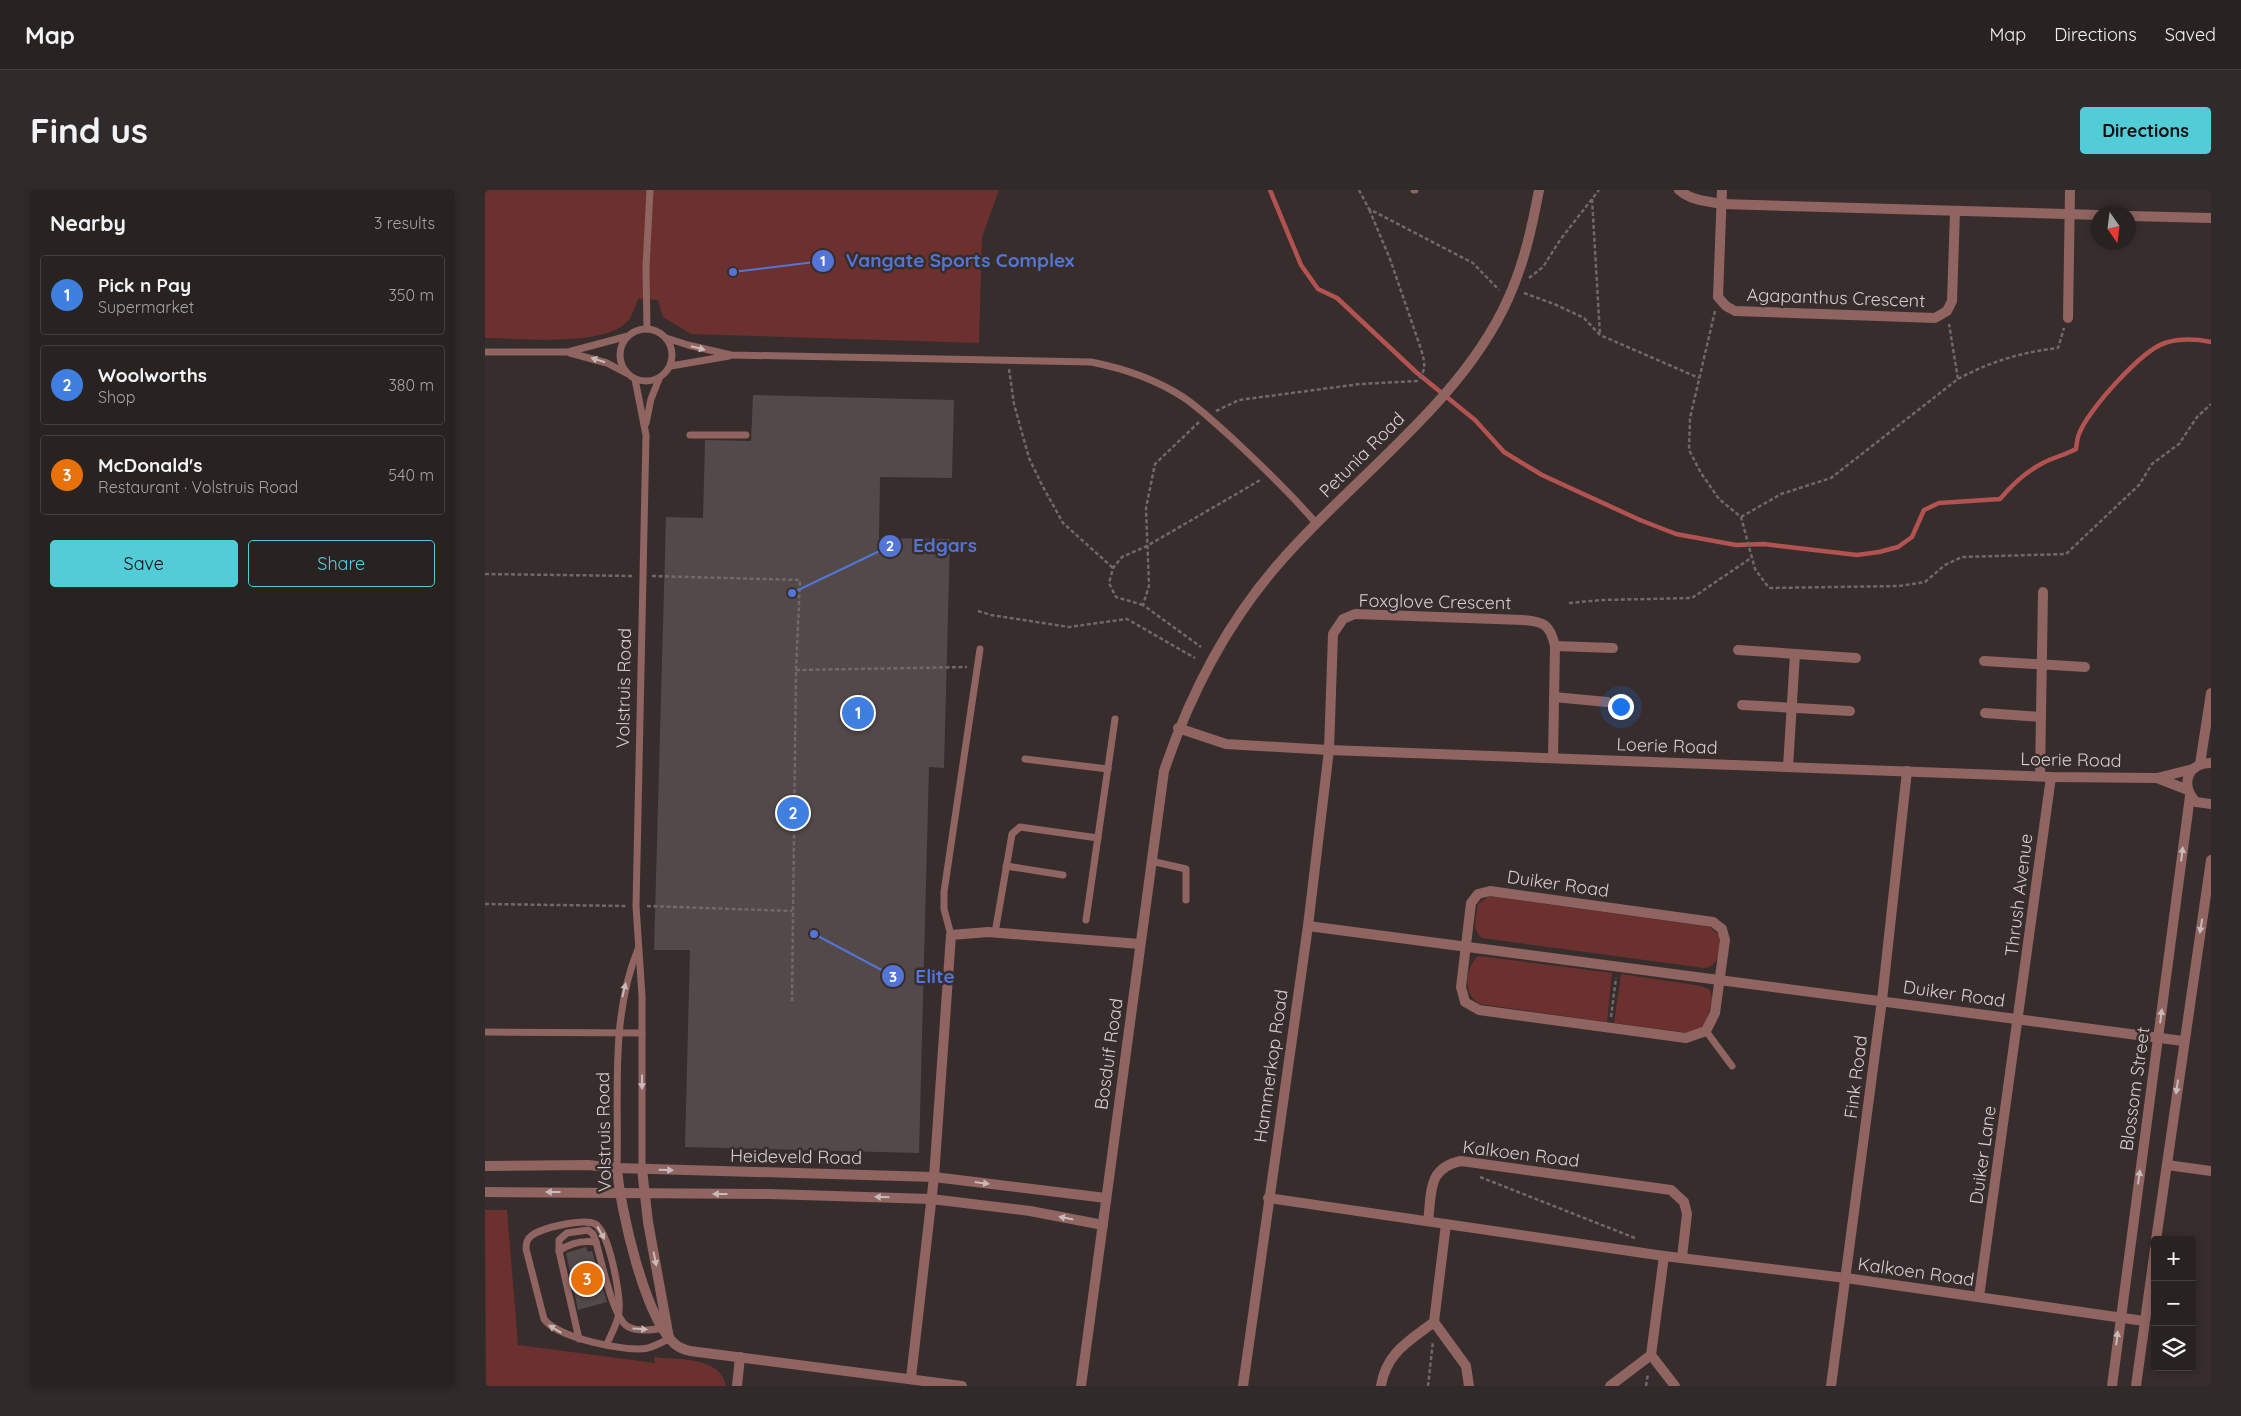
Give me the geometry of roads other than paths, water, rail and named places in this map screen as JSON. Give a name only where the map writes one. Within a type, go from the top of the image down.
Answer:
[{"type":"street","name":"Petunia Road","points":[[1178,728],[1213,656],[1243,607],[1316,523],[1425,414],[1455,382],[1476,355],[1508,300],[1528,245],[1539,190]]},
{"type":"street","points":[[1679,190],[1697,200],[1722,204],[2091,215]]},
{"type":"street","points":[[1722,190],[1722,204]]},
{"type":"street","points":[[2068,318],[2070,190]]},
{"type":"street","name":"Agapanthus Crescent","points":[[1722,204],[1719,297],[1726,306],[1735,311],[1935,318],[1947,311],[1952,301],[1955,211]]},
{"type":"street","points":[[2136,216],[2211,218]]},
{"type":"street","points":[[2040,776],[2043,592]]},
{"type":"street","name":"Foxglove Crescent","points":[[1329,750],[1333,634],[1343,619],[1355,614],[1537,622],[1545,625],[1552,632],[1555,646],[1553,758]]},
{"type":"street","points":[[1555,646],[1613,648]]},
{"type":"street","points":[[1738,650],[1856,658]]},
{"type":"street","points":[[1788,767],[1795,654]]},
{"type":"street","points":[[1984,661],[2085,667]]},
{"type":"street","points":[[2202,765],[2211,693]]},
{"type":"street","points":[[1554,697],[1607,702]]},
{"type":"street","points":[[1742,705],[1849,711]]},
{"type":"street","points":[[1985,713],[2041,717]]},
{"type":"street","name":"Loerie Road","points":[[1178,728],[1226,744],[1329,750],[2051,777],[2157,778],[2202,765]]},
{"type":"street","name":"Bosduif Road","points":[[1081,1386],[1163,771],[1178,728]]},
{"type":"street","name":"Hammerkop Road","points":[[1243,1386],[1268,1198],[1308,926],[1329,750]]},
{"type":"street","name":"Blossom Street","points":[[2112,1386],[2119,1317],[2158,1039],[2189,793],[2187,779],[2202,765]]},
{"type":"street","name":"Fink Road","points":[[1831,1386],[1882,1000],[1907,771]]},
{"type":"street","name":"Thrush Avenue","points":[[2019,1019],[2051,777]]},
{"type":"street","name":"Loerie Road","points":[[2157,778],[2189,793],[2196,802],[2211,804]]},
{"type":"street","points":[[2157,1236],[2183,1041],[2211,860]]},
{"type":"street","name":"Duiker Road","points":[[1490,891],[1713,922],[1722,929],[1725,940],[1720,981],[1715,1013],[1706,1031],[1686,1038],[1479,1010],[1465,1002],[1461,987],[1464,946],[1471,903],[1478,894],[1490,891]]},
{"type":"street","name":"Duiker Road","points":[[1308,926],[2183,1041]]},
{"type":"street","points":[[911,1378],[934,1177],[951,935],[995,933],[1140,944]]},
{"type":"street","name":"Duiker Lane","points":[[1979,1297],[2019,1019]]},
{"type":"street","name":"Kalkoen Road","points":[[1428,1221],[1434,1176],[1446,1164],[1461,1161],[1671,1190],[1685,1202],[1687,1214],[1683,1257]]},
{"type":"street","name":"Heideveld Road","points":[[485,1166],[588,1165],[642,1169],[934,1177],[1106,1198]]},
{"type":"street","points":[[2167,1165],[2211,1171]]},
{"type":"street","name":"Volstruis Road","points":[[617,1168],[619,1192],[642,1282],[665,1327],[669,1339]]},
{"type":"street","name":"Volstruis Road","points":[[642,1169],[665,1327]]},
{"type":"street","points":[[485,1192],[769,1194],[931,1198],[1030,1211],[1103,1225]]},
{"type":"street","name":"Kalkoen Road","points":[[1268,1198],[1664,1256],[1846,1278],[2144,1321]]},
{"type":"street","points":[[1381,1386],[1384,1371],[1389,1360],[1434,1322],[1446,1224]]},
{"type":"street","points":[[1664,1256],[1651,1355],[1675,1386]]},
{"type":"street","points":[[2136,1386],[2151,1275]]},
{"type":"street","points":[[1434,1322],[1466,1366],[1469,1386]]},
{"type":"street","points":[[669,1339],[677,1347],[690,1351],[911,1378],[961,1386]]},
{"type":"street","points":[[1609,1386],[1651,1355]]},
{"type":"street","points":[[737,1386],[740,1358]]},
{"type":"lane","points":[[647,329],[650,190]]},
{"type":"lane","points":[[485,352],[567,352],[647,329],[658,331],[666,338],[671,346],[673,356],[671,366],[659,379],[651,381],[635,379],[607,363],[567,352]]},
{"type":"lane","points":[[627,374],[620,359],[623,343],[628,336]]},
{"type":"lane","points":[[666,338],[688,346],[731,355],[1091,362],[1109,366],[1158,384],[1183,397],[1206,415],[1270,474],[1316,523]]},
{"type":"lane","points":[[671,366],[731,355]]},
{"type":"lane","name":"Volstruis Road","points":[[635,379],[645,428]]},
{"type":"lane","name":"Volstruis Road","points":[[642,1169],[642,996],[636,906],[645,428],[651,399],[659,379]]},
{"type":"lane","points":[[689,435],[746,435]]},
{"type":"lane","points":[[951,935],[944,909],[944,892],[980,649]]},
{"type":"lane","points":[[1086,920],[1115,719]]},
{"type":"lane","points":[[1025,759],[1108,769]]},
{"type":"lane","points":[[995,933],[1012,834],[1015,830],[1020,827],[1098,838]]},
{"type":"lane","points":[[1151,861],[1187,869],[1186,900]]},
{"type":"lane","points":[[1006,866],[1063,876]]},
{"type":"lane","name":"Volstruis Road","points":[[617,1168],[619,1033],[623,994],[638,948]]},
{"type":"lane","points":[[1706,1031],[1732,1066]]},
{"type":"lane","points":[[485,1032],[642,1033]]},
{"type":"lane","points":[[607,1344],[619,1314],[617,1286],[603,1234],[596,1224],[585,1222],[573,1223],[531,1236],[528,1239],[527,1249],[545,1319],[549,1326],[557,1331],[579,1338],[607,1344],[647,1348],[669,1339]]},
{"type":"lane","points":[[579,1338],[559,1251],[559,1240],[571,1232],[588,1230],[593,1234],[615,1306],[622,1321],[631,1328],[638,1330],[665,1327]]},
{"type":"lane","points":[[559,1251],[573,1244],[596,1242]]},
{"type":"waterway","points":[[1270,190],[1301,265],[1318,289],[1337,298],[1416,372],[1475,420],[1504,452],[1542,475],[1640,520],[1676,534],[1736,545],[1764,544],[1857,555],[1898,547],[1912,537],[1924,510],[1939,503],[2000,499],[2014,484],[2037,466],[2076,449],[2079,434],[2093,411],[2116,383],[2155,348],[2177,340],[2211,342]]},
{"type":"place","name":"Vangate Sports Complex","points":[[733,272]]},
{"type":"place","name":"Edgars","points":[[792,593]]},
{"type":"place","name":"Pick n Pay","points":[[858,713]]},
{"type":"place","name":"Woolworths","points":[[793,813]]},
{"type":"place","name":"Elite","points":[[814,934]]},
{"type":"place","name":"McDonald's","points":[[587,1279]]}]
